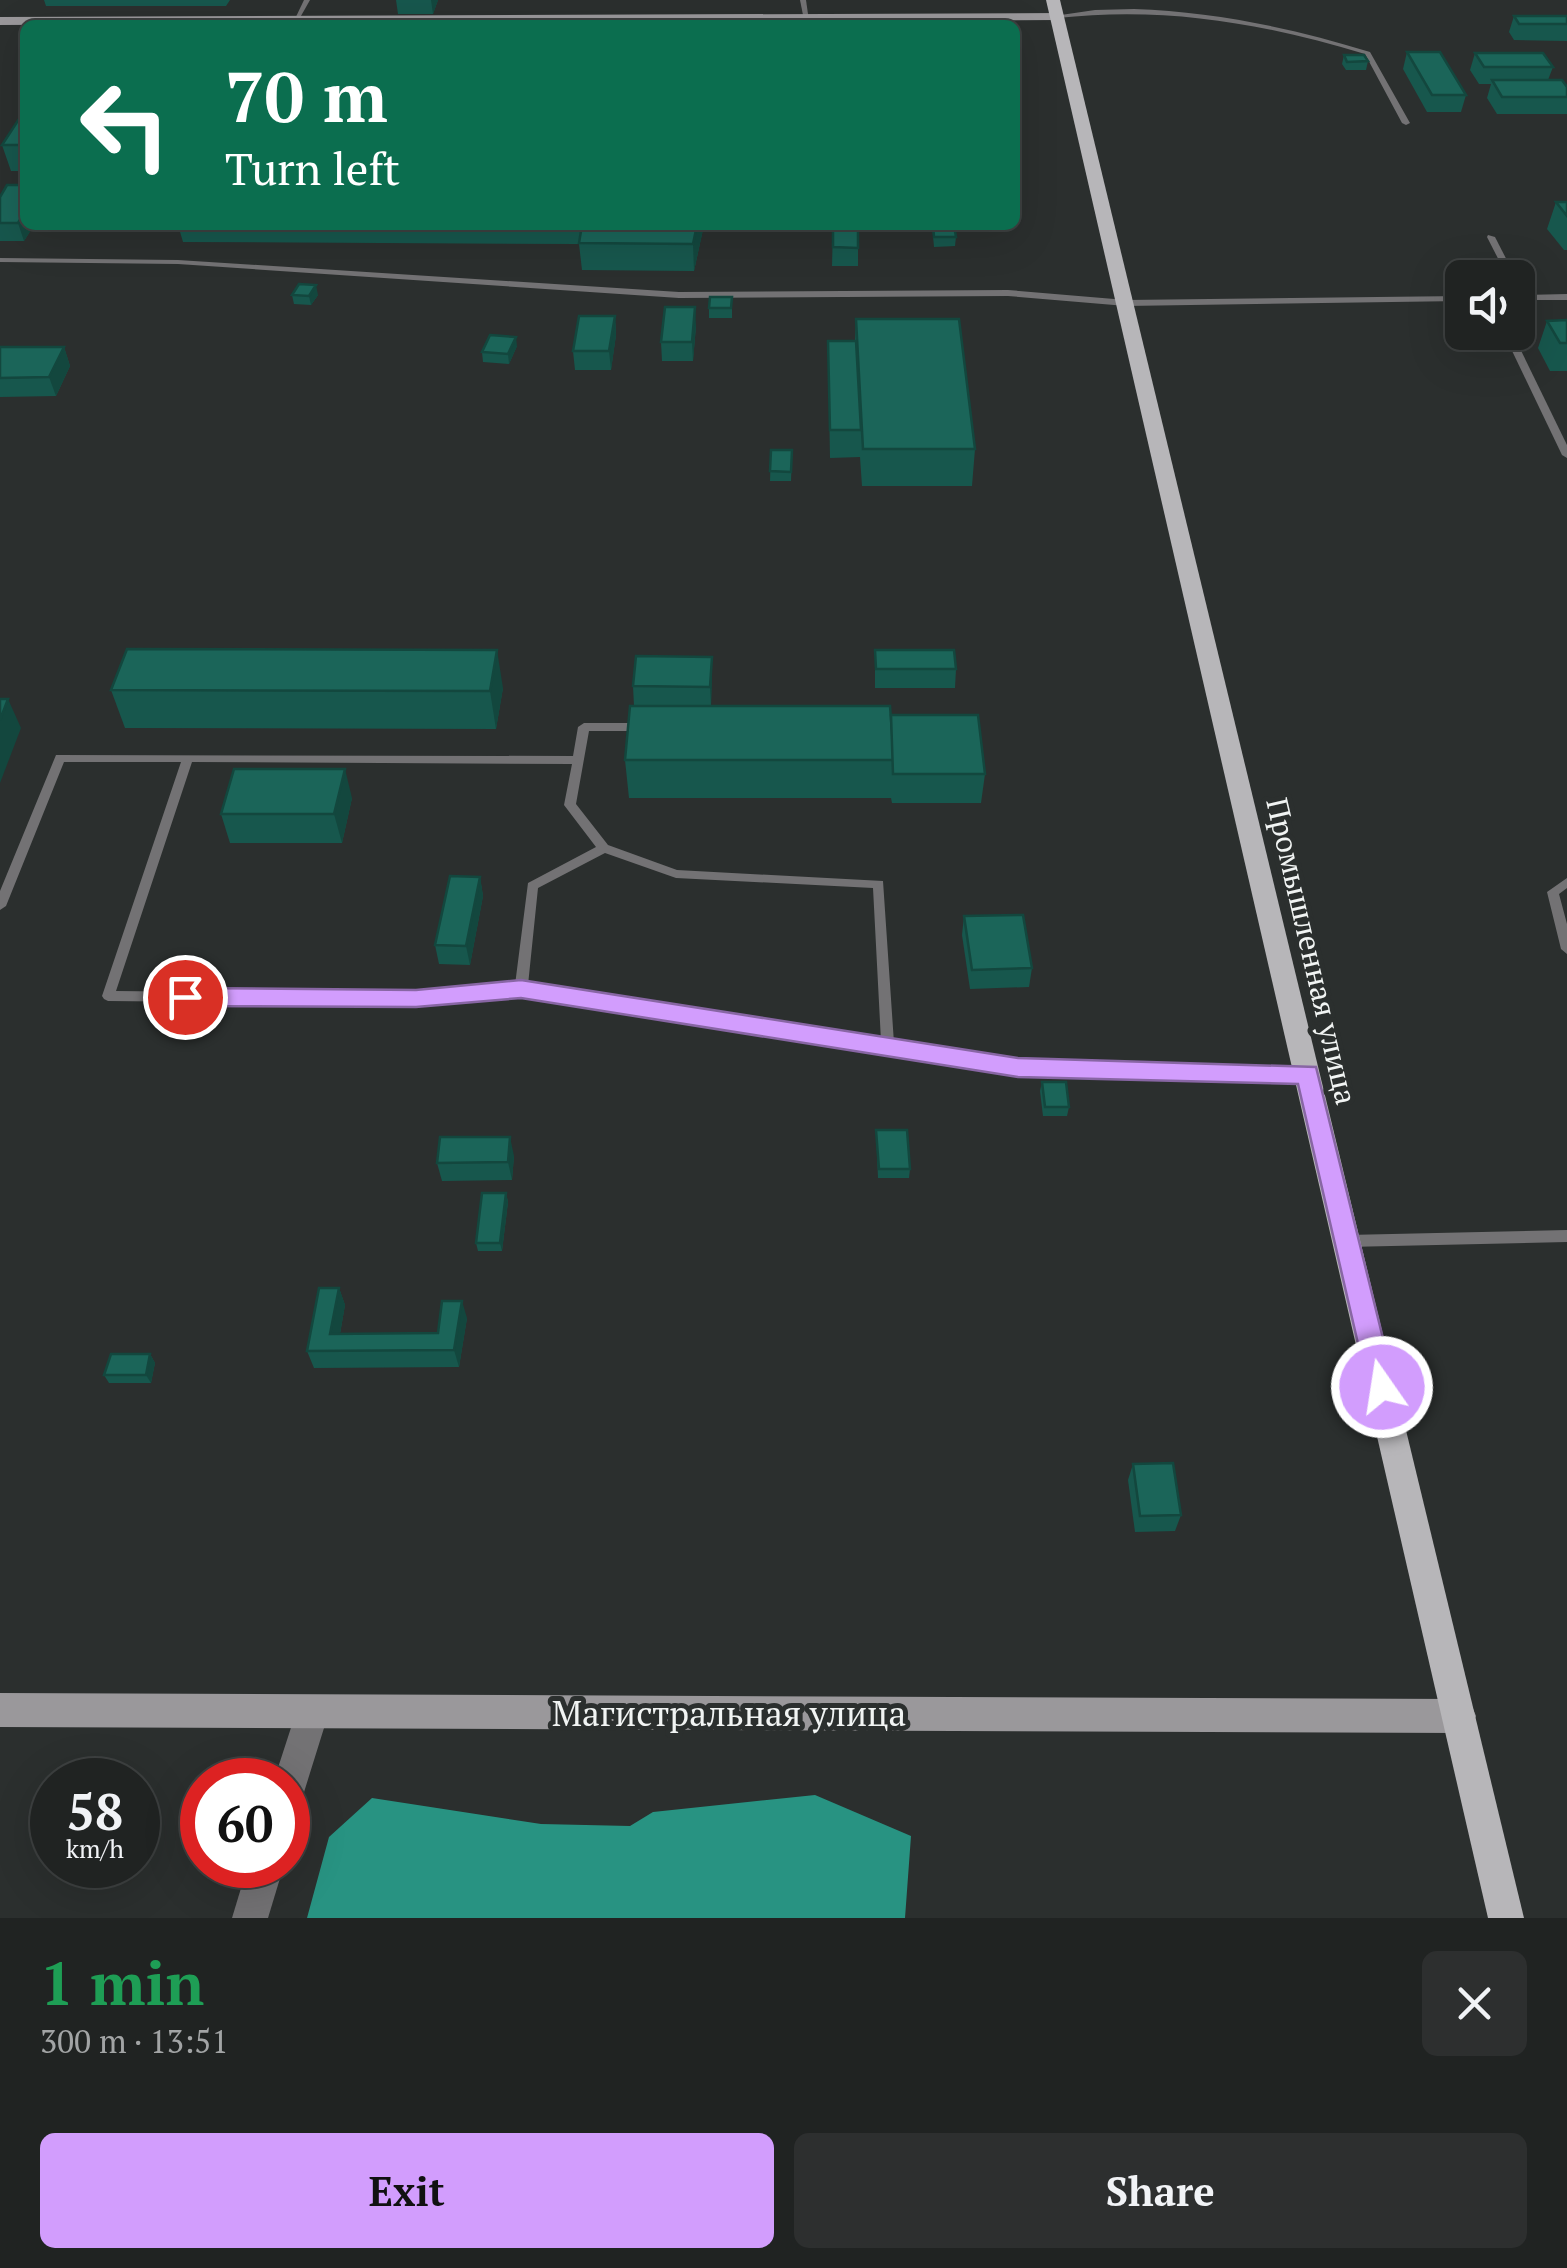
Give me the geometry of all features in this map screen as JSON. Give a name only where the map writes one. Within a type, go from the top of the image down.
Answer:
[{"type":"main road","name":"Промышленная улица","points":[[1055,8],[1506,1918]]},
{"type":"street","points":[[807,20],[1055,8]]},
{"type":"street","name":"Магистральная улица","points":[[0,1710],[1459,1716]]},
{"type":"street","points":[[298,1758],[312,1712]]},
{"type":"street","points":[[250,1918],[259,1888]]},
{"type":"lane","points":[[803,0],[807,20]]},
{"type":"lane","points":[[1055,8],[1160,7],[1280,25],[1368,54],[1406,124]]},
{"type":"lane","points":[[1491,237],[1503,260]]},
{"type":"lane","points":[[0,260],[178,262],[679,295],[978,292],[1126,303],[1445,298]]},
{"type":"lane","points":[[1535,295],[1567,296]]},
{"type":"lane","points":[[1516,350],[1567,455]]},
{"type":"lane","points":[[662,726],[584,727],[570,805],[604,848],[676,874],[878,884],[888,1045]]},
{"type":"lane","points":[[0,906],[60,758],[578,760]]},
{"type":"lane","points":[[188,758],[108,996],[416,998],[521,989],[1018,1068],[1308,1074]]},
{"type":"lane","points":[[521,989],[532,886],[604,848]]},
{"type":"lane","points":[[1567,882],[1553,892],[1567,948]]},
{"type":"lane","points":[[1347,1241],[1567,1236]]},
{"type":"shaded area","points":[[815,1795],[911,1836],[905,1918],[307,1918],[329,1837],[372,1798],[541,1824],[630,1826],[653,1812]]},
{"type":"building","points":[[1514,16],[1567,16],[1567,24],[1519,24]]},
{"type":"building","points":[[1407,52],[1440,52],[1466,95],[1432,95]]},
{"type":"building","points":[[1475,53],[1543,53],[1553,67],[1484,67]]},
{"type":"building","points":[[1344,55],[1364,55],[1368,61],[1347,62]]},
{"type":"building","points":[[1492,80],[1562,80],[1567,97],[1502,97]]},
{"type":"building","points":[[19,119],[20,119],[20,145],[2,145]]},
{"type":"building","points":[[7,185],[20,185],[18,223],[0,223],[0,197]]},
{"type":"building","points":[[1556,202],[1567,202],[1567,216]]},
{"type":"building","points":[[581,230],[696,230],[693,244],[579,243]]},
{"type":"building","points":[[833,230],[858,230],[858,248],[833,247]]},
{"type":"building","points":[[933,230],[955,230],[956,237],[934,237]]},
{"type":"building","points":[[299,284],[316,285],[309,296],[292,295]]},
{"type":"building","points":[[710,297],[732,297],[731,308],[709,308]]},
{"type":"building","points":[[665,307],[695,307],[692,342],[661,342]]},
{"type":"building","points":[[579,316],[615,316],[609,351],[573,351]]},
{"type":"building","points":[[856,319],[959,319],[975,449],[863,449]]},
{"type":"building","points":[[1567,320],[1567,343],[1560,343],[1547,321]]},
{"type":"building","points":[[490,335],[516,337],[508,354],[482,352]]},
{"type":"building","points":[[828,341],[856,341],[861,430],[830,430]]},
{"type":"building","points":[[0,347],[64,347],[49,377],[0,378]]},
{"type":"building","points":[[771,450],[792,450],[791,472],[770,471]]},
{"type":"building","points":[[127,649],[497,650],[490,691],[111,690]]},
{"type":"building","points":[[875,650],[954,650],[956,669],[876,669]]},
{"type":"building","points":[[636,656],[712,657],[710,687],[633,686]]},
{"type":"building","points":[[0,699],[8,699],[0,720]]},
{"type":"building","points":[[630,706],[890,706],[894,760],[625,760]]},
{"type":"building","points":[[891,715],[978,715],[985,774],[893,774]]},
{"type":"building","points":[[234,769],[345,769],[334,814],[221,814]]},
{"type":"building","points":[[450,876],[480,877],[466,946],[435,945]]},
{"type":"building","points":[[1023,915],[1032,968],[972,970],[964,916]]},
{"type":"building","points":[[1042,1082],[1066,1082],[1069,1107],[1045,1107]]},
{"type":"building","points":[[876,1130],[907,1130],[910,1169],[879,1169]]},
{"type":"building","points":[[440,1137],[510,1137],[508,1162],[437,1163]]},
{"type":"building","points":[[482,1193],[506,1193],[500,1243],[476,1243]]},
{"type":"building","points":[[319,1288],[339,1288],[330,1334],[438,1333],[442,1301],[462,1301],[454,1350],[307,1351]]},
{"type":"building","points":[[111,1354],[150,1354],[146,1375],[104,1375]]},
{"type":"building","points":[[1173,1463],[1181,1515],[1140,1516],[1133,1464]]},
{"type":"route","points":[[185,997],[416,998],[521,989],[1018,1068],[1308,1074],[1382,1387]]}]
